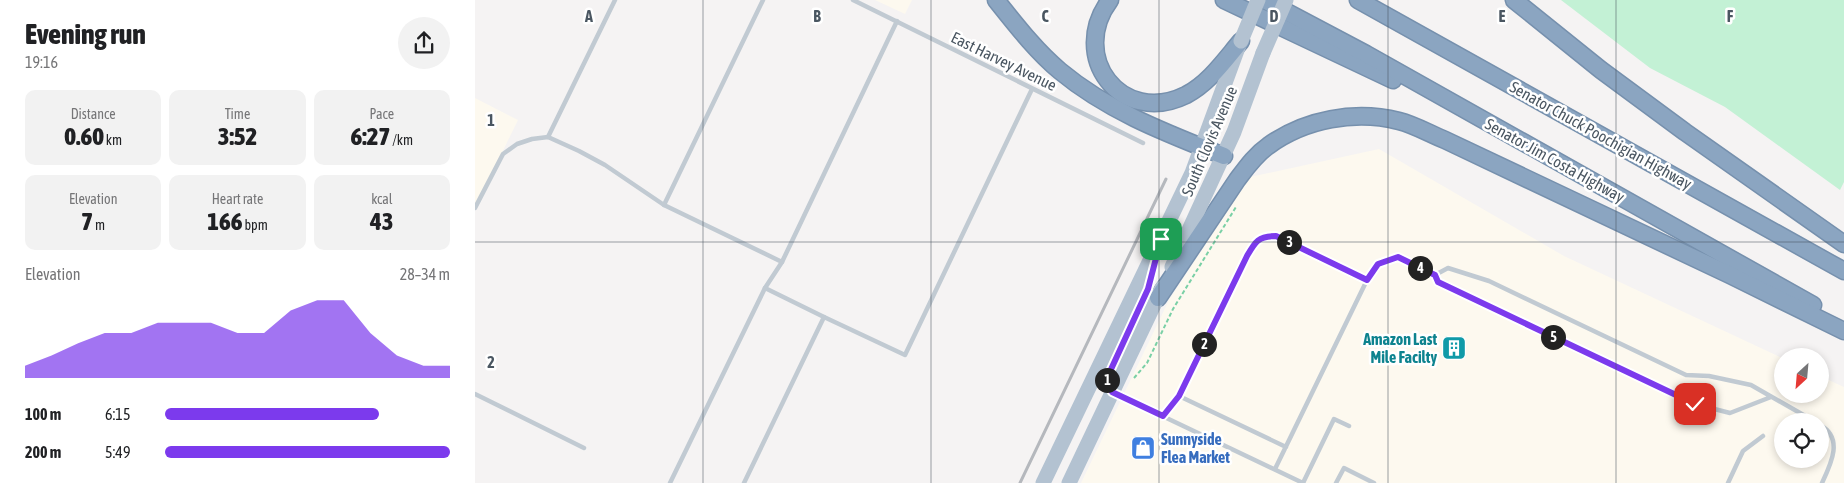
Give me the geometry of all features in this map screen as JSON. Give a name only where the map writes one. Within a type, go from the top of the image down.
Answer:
[{"type":"highway","points":[[996,0],[1044,56],[1075,83],[1110,107],[1224,156]]},
{"type":"highway","points":[[1110,0],[1099,17],[1096,28],[1095,52],[1103,72],[1117,89],[1128,97],[1141,102],[1164,102],[1176,99],[1194,90],[1213,75],[1241,41]]},
{"type":"highway","points":[[1224,0],[1523,142]]},
{"type":"highway","name":"Senator Jim Costa Highway","points":[[1264,0],[1366,54],[1844,323]]},
{"type":"highway","name":"Senator Chuck Poochigian Highway","points":[[1358,0],[1844,271]]},
{"type":"highway","points":[[1514,0],[1601,70],[1844,244]]},
{"type":"highway","points":[[1158,298],[1237,180],[1267,147],[1293,131],[1321,122],[1346,117],[1369,116],[1401,122],[1445,140],[1731,275],[1844,331]]},
{"type":"main road","name":"South Clovis Avenue","points":[[1043,483],[1161,239],[1203,147],[1241,41],[1258,0]]},
{"type":"main road","name":"South Clovis Avenue","points":[[1069,483],[1224,156],[1263,53],[1286,0]]},
{"type":"main road","points":[[1112,392],[1107,378],[1148,289],[1161,239]]},
{"type":"lane","points":[[548,137],[615,0]]},
{"type":"lane","points":[[664,205],[763,0]]},
{"type":"lane","name":"East Harvey Avenue","points":[[853,0],[1143,143]]},
{"type":"lane","points":[[670,483],[765,288],[782,262],[897,21]]},
{"type":"lane","points":[[765,288],[905,355],[1032,89]]},
{"type":"lane","points":[[475,208],[503,154],[532,139],[548,137],[579,150],[605,165],[664,205],[782,262]]},
{"type":"lane","points":[[1163,416],[1179,396],[1255,241],[1266,236],[1276,236],[1367,280]]},
{"type":"lane","points":[[1275,469],[1367,280],[1378,264],[1398,257],[1435,275],[1438,282],[1695,404],[1729,413],[1771,397]]},
{"type":"lane","points":[[1435,275],[1448,268],[1489,281],[1686,375],[1709,376],[1751,385],[1800,413]]},
{"type":"lane","points":[[744,483],[824,317]]},
{"type":"lane","points":[[1112,392],[1303,483],[1334,419],[1349,426]]},
{"type":"lane","points":[[475,394],[584,448]]},
{"type":"lane","points":[[1179,396],[1286,447]]},
{"type":"lane","points":[[1829,433],[1834,444],[1829,468]]},
{"type":"lane","points":[[1728,483],[1743,451],[1763,436]]},
{"type":"lane","points":[[1336,483],[1344,468],[1374,483]]},
{"type":"lane","points":[[1821,483],[1829,468]]},
{"type":"path","points":[[1133,380],[1147,363],[1173,310],[1237,206]]},
{"type":"shaded area","points":[[875,0],[912,0],[905,14]]},
{"type":"shaded area","points":[[475,98],[518,120],[475,208]]},
{"type":"shaded area","points":[[1379,149],[1564,256],[1774,354],[1774,403],[1829,403],[1829,380],[1844,387],[1844,483],[1081,483],[1169,300],[1250,177]]},
{"type":"green space","points":[[1561,0],[1844,0],[1844,182],[1840,190],[1725,107],[1650,68]]},
{"type":"railway","points":[[1020,483],[1166,179]]},
{"type":"place","name":"Amazon Last Mile Facilty","points":[[1454,348]]},
{"type":"place","name":"Sunnyside Flea Market","points":[[1143,448]]},
{"type":"route","points":[[1161,239],[1148,289],[1107,378],[1112,392],[1163,416],[1179,396],[1255,241],[1266,236],[1276,236],[1367,280],[1378,264],[1398,257],[1435,275],[1438,282],[1695,404]]}]
